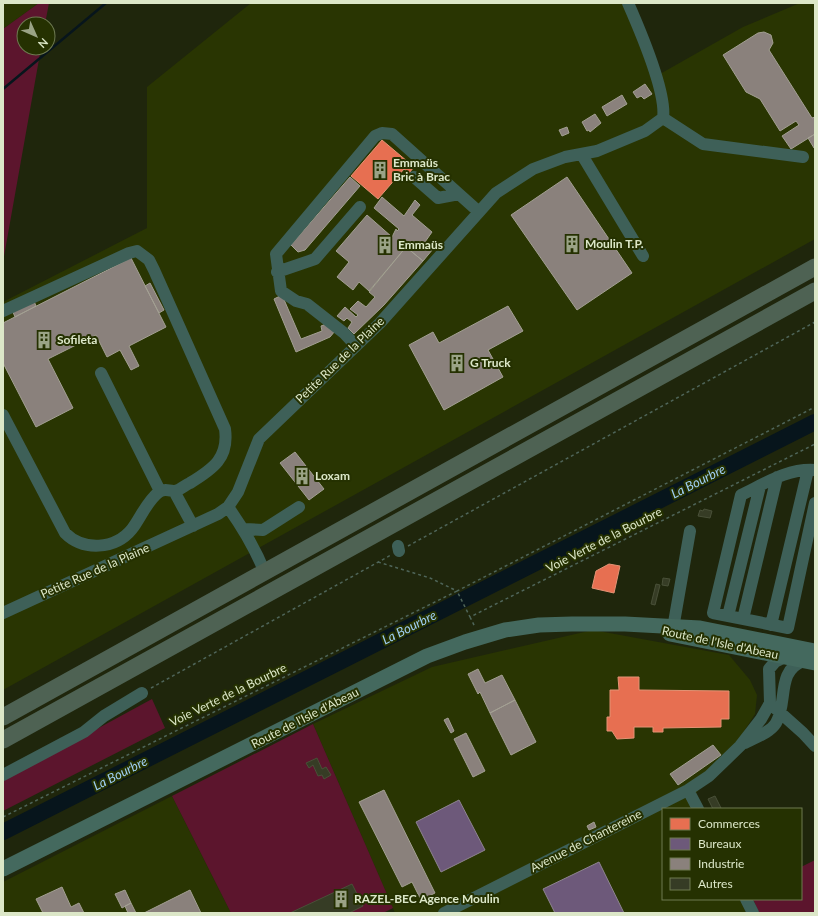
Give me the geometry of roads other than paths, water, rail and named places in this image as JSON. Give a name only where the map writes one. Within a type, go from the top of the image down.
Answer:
[{"type":"highway","points":[[3,717],[815,267]]},
{"type":"highway","points":[[3,740],[815,291]]},
{"type":"main road","name":"Route de l'Isle d'Abeau","points":[[3,869],[427,656],[505,630],[552,625],[624,624],[758,644],[811,656]]},
{"type":"main road","name":"Route de l'Isle d'Abeau","points":[[758,644],[783,656],[811,656]]},
{"type":"street","points":[[628,3],[642,36],[662,95],[665,109],[663,118],[703,144],[803,157]]},
{"type":"street","name":"Petite Rue de la Plaine","points":[[3,613],[193,526],[218,514],[228,507],[238,492],[259,439],[380,323],[503,187],[533,169],[565,158],[597,151],[645,131],[663,118]]},
{"type":"street","points":[[356,346],[344,333],[307,304],[296,301],[281,291],[277,272],[276,254],[375,136],[382,132],[392,134],[479,212]]},
{"type":"street","points":[[582,155],[643,256]]},
{"type":"street","points":[[414,177],[438,198],[459,194]]},
{"type":"street","points":[[277,272],[315,259],[360,207]]},
{"type":"street","points":[[3,311],[137,251],[150,260],[225,429],[226,438],[222,455],[217,464],[207,473],[174,491],[166,489],[160,491],[146,507],[131,530],[124,536],[114,542],[94,547],[79,544],[71,539],[61,528],[3,415]]},
{"type":"street","points":[[101,373],[160,491]]},
{"type":"street","points":[[771,625],[812,470],[787,473],[760,486],[728,616],[771,625],[788,628],[815,503]]},
{"type":"street","points":[[743,619],[778,477]]},
{"type":"street","points":[[174,491],[193,526]]},
{"type":"street","points":[[228,507],[244,529],[265,573]]},
{"type":"street","points":[[244,529],[263,530],[299,508]]},
{"type":"street","points":[[672,630],[690,531]]},
{"type":"street","points":[[758,622],[758,644],[769,669],[770,704],[803,733],[815,746]]},
{"type":"street","points":[[769,669],[774,662],[783,656]]},
{"type":"street","name":"Avenue de Chantereine","points":[[740,746],[767,731],[775,724],[780,713],[788,672],[788,664],[783,656]]},
{"type":"street","points":[[788,672],[795,664],[811,656]]},
{"type":"street","points":[[3,775],[84,732],[104,716],[142,693]]},
{"type":"street","name":"Avenue de Chantereine","points":[[444,913],[688,790],[709,776],[740,746],[761,719],[770,704]]},
{"type":"street","points":[[688,790],[697,808]]},
{"type":"street","points":[[746,900],[753,913]]},
{"type":"waterway","points":[[3,89],[106,3]]},
{"type":"waterway","name":"La Bourbre","points":[[3,832],[815,422]]},
{"type":"place","name":"Emmaüs Bric à Brac","points":[[380,170]]},
{"type":"place","name":"Moulin T.P.","points":[[572,244]]},
{"type":"place","name":"Emmaüs","points":[[385,245]]},
{"type":"place","name":"Sofileta","points":[[44,340]]},
{"type":"place","name":"G Truck","points":[[457,363]]},
{"type":"place","name":"Loxam","points":[[302,476]]},
{"type":"place","name":"RAZEL-BEC Agence Moulin","points":[[341,899]]}]
